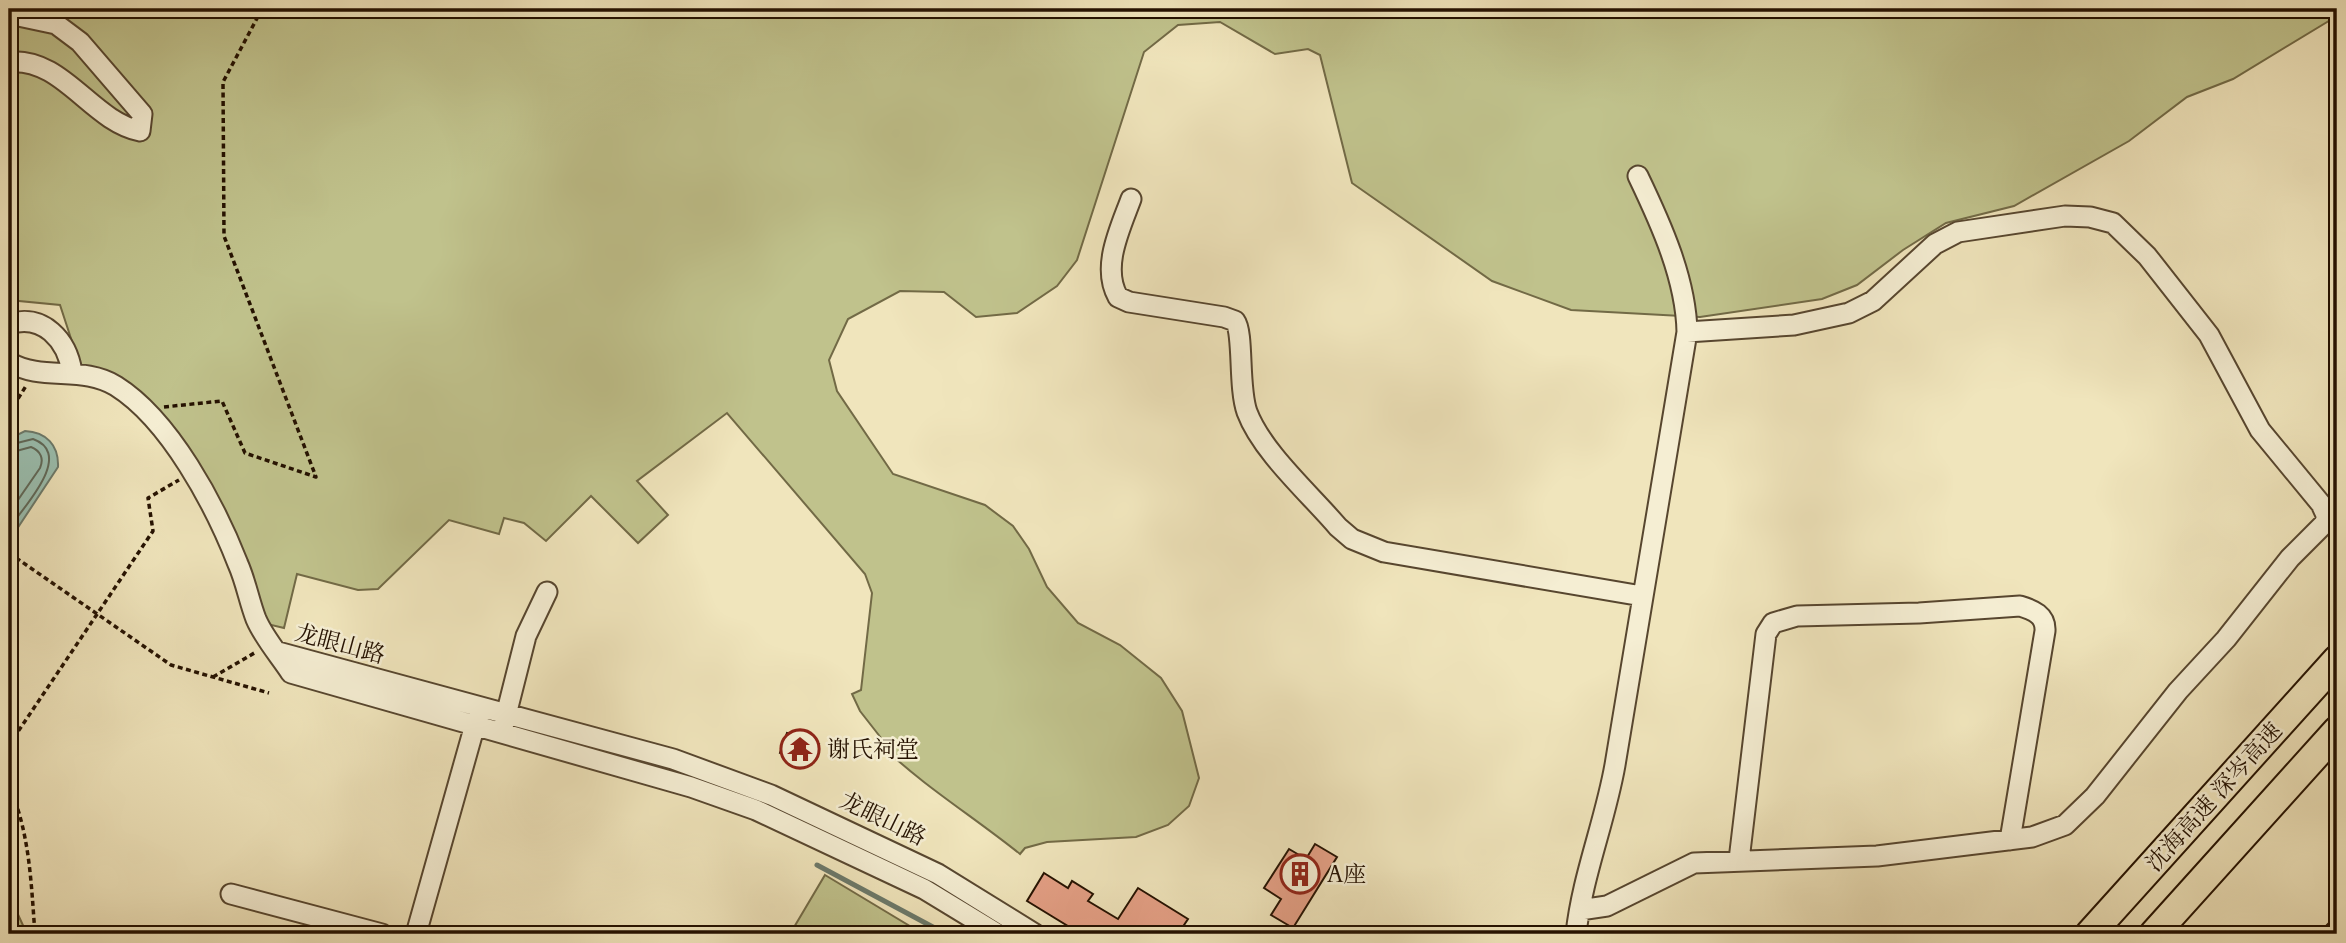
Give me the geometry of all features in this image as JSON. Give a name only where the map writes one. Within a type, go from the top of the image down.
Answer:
[{"type":"highway","name":"沈海高速 深岑高速","points":[[2090,934],[2337,660]]},
{"type":"highway","name":"沈海高速 深岑高速","points":[[2154,934],[2337,731]]},
{"type":"street","points":[[9,14],[56,24],[80,42],[142,114],[140,131],[122,127],[43,66],[9,62]]},
{"type":"street","points":[[1576,934],[1609,799],[1687,332],[1684,303],[1667,242],[1638,176]]},
{"type":"street","points":[[1131,199],[1112,258],[1111,276],[1118,297],[1129,302],[1235,321],[1241,336],[1242,392],[1254,427],[1322,508],[1352,539],[1384,552],[1642,596]]},
{"type":"street","points":[[1580,910],[1607,906],[1694,863],[1739,859],[1877,856],[2032,837],[2065,825],[2095,796],[2275,575],[2324,524],[2327,517],[2321,504],[2260,430],[2210,334],[2147,256],[2113,223],[2090,217],[2065,216],[1958,232],[1936,244],[1874,302],[1849,313],[1794,325],[1687,332]]},
{"type":"street","points":[[9,324],[35,321],[47,327],[69,357],[72,372]]},
{"type":"street","points":[[9,362],[35,372]]},
{"type":"street","name":"龙眼山路","points":[[35,372],[72,372],[101,378],[133,397],[144,409],[177,449],[219,521],[237,561],[257,621],[291,673],[478,715],[756,810],[924,889],[998,934]]},
{"type":"street","points":[[504,723],[526,636],[547,592]]},
{"type":"street","points":[[1739,859],[1766,634],[1773,624],[1797,616],[1919,614],[2020,606],[2033,610],[2042,617],[2045,631],[2010,840]]},
{"type":"street","points":[[416,934],[478,715]]},
{"type":"street","name":"龙眼山路","points":[[504,723],[673,760],[817,814],[938,874],[1035,934]]},
{"type":"street","points":[[231,894],[382,934]]},
{"type":"path","points":[[144,409],[222,401],[246,453],[316,477],[224,236],[223,82],[262,9]]},
{"type":"path","points":[[9,412],[35,372]]},
{"type":"path","points":[[9,744],[153,531],[148,498],[192,473]]},
{"type":"path","points":[[9,552],[171,665],[269,693]]},
{"type":"path","points":[[213,677],[275,648]]},
{"type":"path","points":[[9,785],[22,816],[27,840],[34,934]]},
{"type":"green space","points":[[9,9],[2337,9],[2337,16],[2233,79],[2187,97],[2129,141],[2014,206],[1946,223],[1903,250],[1857,285],[1822,299],[1700,317],[1571,310],[1492,281],[1352,183],[1320,55],[1308,49],[1275,54],[1220,22],[1178,25],[1144,52],[1077,260],[1057,286],[1017,313],[976,317],[944,292],[900,291],[848,319],[829,360],[837,391],[893,474],[985,505],[1013,526],[1029,549],[1047,587],[1078,623],[1120,645],[1161,678],[1182,711],[1199,778],[1189,806],[1168,825],[1136,837],[1047,842],[1025,848],[1020,854],[883,747],[885,743],[860,711],[852,694],[861,690],[872,593],[865,574],[727,413],[637,481],[668,515],[638,543],[591,496],[546,541],[524,523],[504,518],[499,534],[449,520],[378,589],[358,590],[297,574],[284,628],[267,624],[189,453],[80,366],[60,305],[9,300]]},
{"type":"green space","points":[[825,875],[923,934],[790,934]]},
{"type":"green space","points":[[9,895],[27,934],[9,934]]},
{"type":"water","points":[[25,431],[39,434],[50,441],[56,452],[58,467],[9,541],[9,439]]},
{"type":"building","name":"谢氏祠堂","points":[[787,733],[819,744],[812,764],[780,753]]},
{"type":"building","name":"A座","points":[[1315,844],[1337,857],[1293,928],[1271,915],[1281,899],[1264,888],[1289,849],[1306,859]]},
{"type":"building","points":[[1044,873],[1068,888],[1072,881],[1093,894],[1088,901],[1118,919],[1138,888],[1188,919],[1178,934],[1081,934],[1027,901]]},
{"type":"waterway","points":[[817,865],[946,934]]},
{"type":"place","name":"谢氏祠堂","points":[[800,749]]},
{"type":"place","name":"A座","points":[[1300,874]]}]
